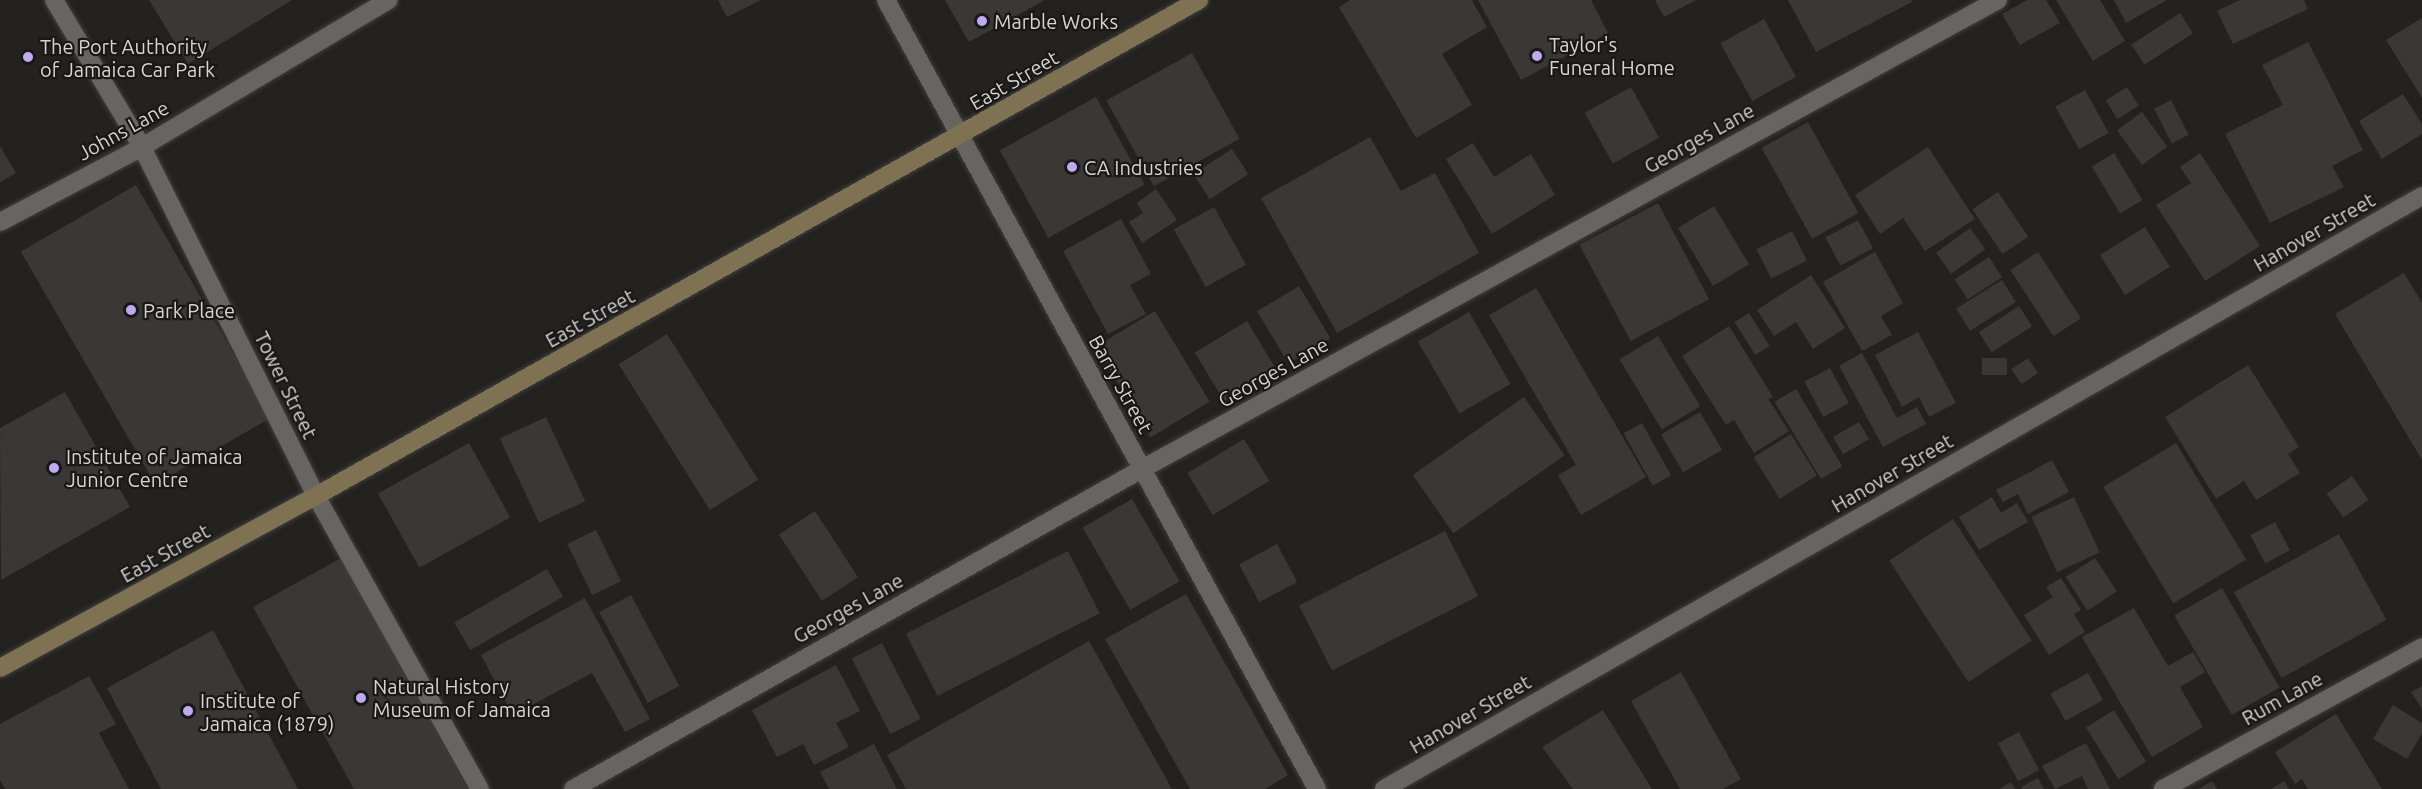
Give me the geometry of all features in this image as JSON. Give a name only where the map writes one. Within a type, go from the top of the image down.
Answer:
[{"type":"main road","name":"East Street","points":[[0,668],[316,496],[960,137],[1199,0]]},
{"type":"street","name":"Tower Street","points":[[54,0],[142,147],[316,496],[480,789]]},
{"type":"street","name":"Johns Lane","points":[[0,222],[142,147],[389,0]]},
{"type":"street","name":"Barry Street","points":[[885,0],[1317,789]]},
{"type":"street","name":"Georges Lane","points":[[573,789],[1142,469],[1998,0]]},
{"type":"street","name":"Hanover Street","points":[[1384,789],[2422,196]]},
{"type":"street","name":"Rum Lane","points":[[2163,789],[2422,647]]},
{"type":"building","points":[[149,0],[292,0],[188,64]]},
{"type":"building","points":[[718,0],[761,0],[727,17]]},
{"type":"building","name":"Marble Works","points":[[945,0],[1045,0],[969,42]]},
{"type":"building","points":[[1350,0],[1472,0],[1487,27],[1442,54],[1472,105],[1416,138],[1339,7]]},
{"type":"building","name":"Taylor's Funeral Home","points":[[1478,0],[1591,0],[1608,33],[1521,80]]},
{"type":"building","points":[[1655,0],[1696,0],[1664,17]]},
{"type":"building","points":[[1788,0],[1911,0],[1912,2],[1816,52]]},
{"type":"building","points":[[2027,0],[2046,0],[2060,23],[2020,45],[2002,14]]},
{"type":"building","points":[[2056,0],[2100,0],[2125,41],[2093,61]]},
{"type":"building","points":[[2114,0],[2167,0],[2126,23]]},
{"type":"building","points":[[2240,0],[2304,0],[2308,9],[2233,44],[2217,11]]},
{"type":"building","points":[[2180,13],[2193,33],[2144,65],[2131,45]]},
{"type":"building","points":[[2422,18],[2422,98],[2386,40]]},
{"type":"building","points":[[1764,19],[1796,77],[1752,101],[1720,43]]},
{"type":"building","points":[[2308,42],[2363,150],[2332,166],[2344,187],[2270,223],[2225,134],[2283,105],[2262,65]]},
{"type":"building","points":[[1192,53],[1240,139],[1154,186],[1106,101]]},
{"type":"building","points":[[1631,87],[1659,138],[1613,163],[1585,113]]},
{"type":"building","points":[[2127,87],[2139,106],[2117,119],[2106,100]]},
{"type":"building","points":[[2085,90],[2109,133],[2079,149],[2055,106]]},
{"type":"building","points":[[2403,94],[2422,124],[2422,134],[2382,159],[2359,121]]},
{"type":"building","name":"CA Industries","points":[[1096,97],[1144,184],[1048,238],[1000,150]]},
{"type":"building","points":[[2171,100],[2189,135],[2172,143],[2154,109]]},
{"type":"building","points":[[2142,112],[2167,147],[2142,165],[2117,130]]},
{"type":"building","points":[[1808,122],[1858,213],[1812,239],[1762,148]]},
{"type":"building","points":[[1370,137],[1401,191],[1435,173],[1479,253],[1337,333],[1261,198]]},
{"type":"building","points":[[1473,143],[1494,177],[1531,154],[1555,195],[1492,234],[1446,159]]},
{"type":"building","points":[[0,146],[16,173],[0,182]]},
{"type":"building","points":[[1928,147],[1975,219],[1925,251],[1903,218],[1880,234],[1855,195]]},
{"type":"building","points":[[1232,149],[1248,174],[1210,199],[1193,174]]},
{"type":"building","points":[[2114,153],[2142,200],[2120,214],[2092,166]]},
{"type":"building","points":[[2200,153],[2260,246],[2205,281],[2156,205],[2191,183],[2180,167]]},
{"type":"building","name":"Park Place","points":[[136,185],[270,418],[155,484],[21,252]]},
{"type":"building","points":[[1156,189],[1177,220],[1142,243],[1129,222],[1143,213],[1137,203]]},
{"type":"building","points":[[1998,192],[2028,237],[2002,254],[1972,209]]},
{"type":"building","points":[[1658,203],[1709,299],[1631,341],[1579,245]]},
{"type":"building","points":[[1714,206],[1749,264],[1713,286],[1678,228]]},
{"type":"building","points":[[1214,207],[1246,265],[1206,287],[1174,229]]},
{"type":"building","points":[[1121,219],[1151,274],[1130,285],[1146,314],[1108,334],[1063,251]]},
{"type":"building","points":[[1858,220],[1873,248],[1840,266],[1825,237]]},
{"type":"building","points":[[2145,227],[2170,267],[2125,295],[2100,255]]},
{"type":"building","points":[[1970,228],[1985,249],[1951,274],[1936,253]]},
{"type":"building","points":[[1792,231],[1807,260],[1771,279],[1756,249]]},
{"type":"building","points":[[1875,252],[1903,303],[1881,316],[1892,335],[1862,351],[1823,282]]},
{"type":"building","points":[[2038,252],[2081,318],[2053,336],[2010,270]]},
{"type":"building","points":[[1989,257],[2002,277],[1968,299],[1955,279]]},
{"type":"building","points":[[2404,273],[2422,303],[2422,460],[2335,314]]},
{"type":"building","points":[[1811,275],[1845,328],[1813,349],[1796,322],[1774,336],[1757,310]]},
{"type":"building","points":[[2002,280],[2016,302],[1970,331],[1956,309]]},
{"type":"building","points":[[1299,286],[1330,338],[1288,364],[1257,311]]},
{"type":"building","points":[[1536,288],[1646,477],[1581,515],[1558,475],[1576,465],[1489,315]]},
{"type":"building","points":[[2019,306],[2032,326],[1992,352],[1979,332]]},
{"type":"building","points":[[1155,311],[1210,402],[1150,437],[1096,347]]},
{"type":"building","points":[[1469,312],[1510,384],[1459,413],[1418,342]]},
{"type":"building","points":[[1749,313],[1770,346],[1755,355],[1735,322]]},
{"type":"building","points":[[1247,321],[1276,370],[1224,401],[1195,352]]},
{"type":"building","points":[[1729,326],[1773,397],[1768,399],[1789,431],[1754,453],[1734,420],[1726,425],[1682,356]]},
{"type":"building","points":[[1918,332],[1956,403],[1929,417],[1919,397],[1902,407],[1875,355]]},
{"type":"building","points":[[667,334],[758,480],[710,510],[619,364]]},
{"type":"building","points":[[1658,336],[1700,406],[1662,429],[1619,359]]},
{"type":"building","points":[[1862,353],[1897,418],[1917,407],[1926,424],[1883,447],[1839,366]]},
{"type":"building","points":[[1982,358],[2007,358],[2007,375],[1982,375]]},
{"type":"building","points":[[2028,358],[2038,373],[2021,384],[2011,369]]},
{"type":"building","points":[[2248,365],[2299,447],[2288,454],[2300,473],[2256,500],[2244,481],[2216,499],[2165,417]]},
{"type":"building","points":[[1830,368],[1849,403],[1823,417],[1804,382]]},
{"type":"building","points":[[1796,389],[1842,466],[1821,479],[1775,402]]},
{"type":"building","name":"Institute of Jamaica Junior Centre","points":[[65,392],[130,507],[1,580],[0,428]]},
{"type":"building","points":[[1524,397],[1565,455],[1453,533],[1413,475]]},
{"type":"building","points":[[1700,412],[1722,450],[1683,473],[1661,434]]},
{"type":"building","points":[[546,417],[585,501],[539,523],[500,439]]},
{"type":"building","points":[[1859,422],[1869,439],[1843,454],[1833,437]]},
{"type":"building","points":[[1642,423],[1671,475],[1653,486],[1624,433]]},
{"type":"building","points":[[1791,434],[1817,476],[1780,499],[1754,457]]},
{"type":"building","points":[[1244,439],[1269,481],[1213,515],[1187,473]]},
{"type":"building","points":[[469,443],[510,517],[419,568],[378,493]]},
{"type":"building","points":[[2176,443],[2246,560],[2173,603],[2103,487]]},
{"type":"building","points":[[2052,460],[2069,492],[2028,514],[2018,494],[2003,502],[1996,490]]},
{"type":"building","points":[[2352,476],[2369,500],[2343,518],[2327,494]]},
{"type":"building","points":[[1992,497],[2001,513],[2017,503],[2028,522],[1979,550],[1959,517]]},
{"type":"building","points":[[2074,497],[2100,552],[2057,572],[2031,517]]},
{"type":"building","points":[[1132,499],[1180,581],[1130,610],[1083,528]]},
{"type":"building","points":[[815,511],[858,577],[822,601],[779,534]]},
{"type":"building","points":[[1953,519],[2032,641],[1968,682],[1889,560]]},
{"type":"building","points":[[2275,522],[2290,550],[2265,563],[2250,535]]},
{"type":"building","points":[[596,530],[621,581],[592,595],[567,544]]},
{"type":"building","points":[[1445,531],[1478,596],[1332,670],[1299,605]]},
{"type":"building","points":[[2339,534],[2387,620],[2282,678],[2234,592]]},
{"type":"building","points":[[1277,544],[1297,582],[1259,602],[1239,564]]},
{"type":"building","points":[[1068,551],[1100,613],[938,696],[906,634]]},
{"type":"building","name":"Natural History Museum of Jamaica","points":[[341,558],[468,789],[354,789],[253,607]]},
{"type":"building","points":[[2095,558],[2117,592],[2087,611],[2066,577]]},
{"type":"building","points":[[547,569],[563,597],[470,650],[454,622]]},
{"type":"building","points":[[2061,578],[2081,610],[2074,614],[2085,632],[2049,655],[2024,615],[2053,597],[2046,587]]},
{"type":"building","points":[[2222,588],[2280,688],[2232,715],[2174,616]]},
{"type":"building","points":[[1186,594],[1288,775],[1265,789],[1190,789],[1105,639]]},
{"type":"building","points":[[631,595],[679,686],[648,703],[599,612]]},
{"type":"building","points":[[585,598],[650,719],[625,732],[592,673],[513,715],[481,655]]},
{"type":"building","points":[[2134,608],[2168,666],[2193,652],[2205,672],[2180,687],[2203,727],[2152,757],[2082,637]]},
{"type":"building","name":"Institute of Jamaica (1879)","points":[[213,630],[298,789],[161,789],[107,688]]},
{"type":"building","points":[[1089,641],[1172,789],[906,789],[887,755]]},
{"type":"building","points":[[882,643],[921,719],[890,734],[852,658]]},
{"type":"building","points":[[836,665],[860,711],[836,723],[849,747],[814,765],[803,744],[777,757],[752,710]]},
{"type":"building","points":[[1681,672],[1741,779],[1723,789],[1680,789],[1631,701]]},
{"type":"building","points":[[2088,673],[2103,700],[2065,721],[2050,694]]},
{"type":"building","points":[[89,676],[116,724],[99,733],[129,789],[5,789],[0,780],[0,724]]},
{"type":"building","points":[[2422,686],[2422,709],[2411,692]]},
{"type":"building","points":[[2393,705],[2422,723],[2422,733],[2407,759],[2373,739]]},
{"type":"building","points":[[1603,710],[1652,789],[1573,789],[1542,747]]},
{"type":"building","points":[[2114,710],[2146,762],[2118,779],[2086,727]]},
{"type":"building","points":[[2336,714],[2382,789],[2308,789],[2302,779],[2295,784],[2275,752]]},
{"type":"building","points":[[2019,732],[2039,770],[2018,781],[1998,743]]},
{"type":"building","points":[[2086,743],[2110,789],[2088,789],[2082,776],[2055,789],[2042,766]]},
{"type":"building","points":[[874,744],[897,789],[829,789],[820,772]]},
{"type":"building","points":[[2038,778],[2044,789],[2022,789],[2021,787]]},
{"type":"building","points":[[2212,781],[2217,789],[2198,789]]},
{"type":"building","points":[[2284,781],[2289,789],[2271,789]]},
{"type":"building","points":[[2011,782],[2015,789],[1999,789]]},
{"type":"place","name":"Marble Works","points":[[982,21]]},
{"type":"place","name":"Taylor's Funeral Home","points":[[1537,56]]},
{"type":"place","name":"The Port Authority of Jamaica Car Park","points":[[28,57]]},
{"type":"place","name":"CA Industries","points":[[1072,167]]},
{"type":"place","name":"Park Place","points":[[131,310]]},
{"type":"place","name":"Institute of Jamaica Junior Centre","points":[[54,468]]},
{"type":"place","name":"Natural History Museum of Jamaica","points":[[361,698]]},
{"type":"place","name":"Institute of Jamaica (1879)","points":[[188,711]]}]
